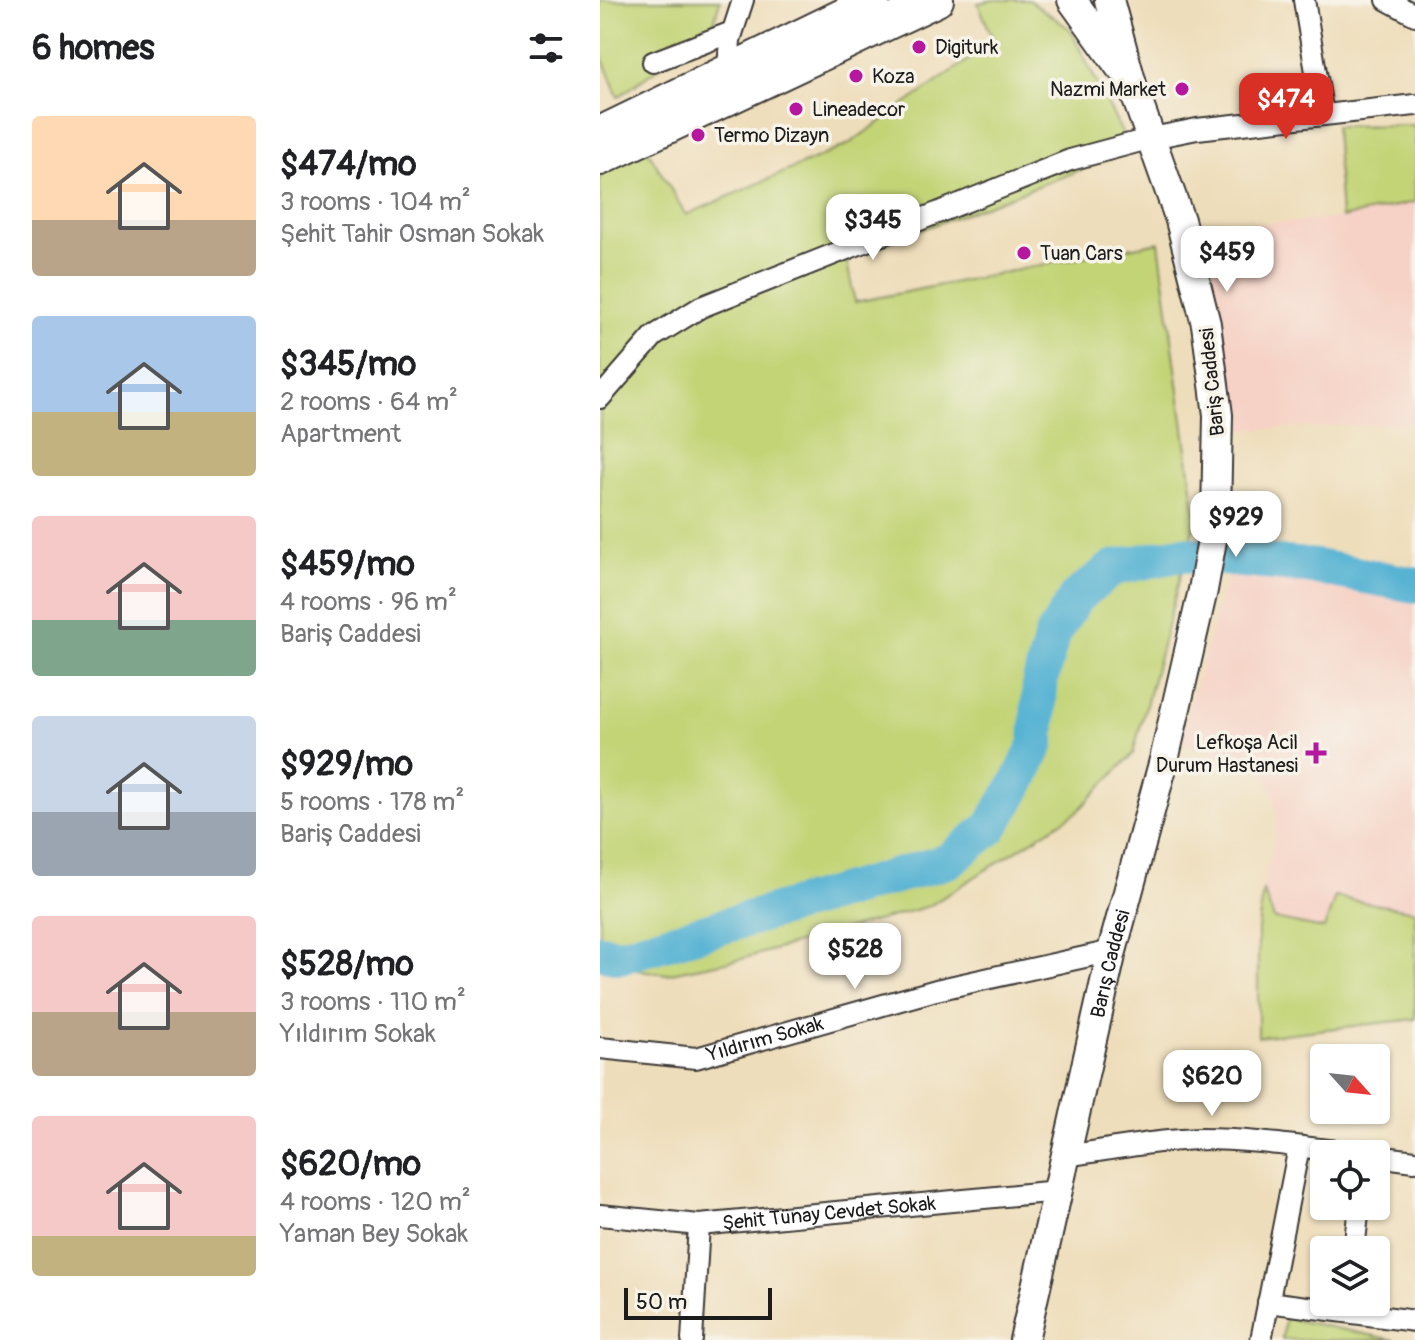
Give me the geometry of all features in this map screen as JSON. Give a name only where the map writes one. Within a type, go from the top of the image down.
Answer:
[{"type":"main road","points":[[600,159],[630,131],[728,70],[874,0]]},
{"type":"main road","points":[[600,133],[630,131],[937,0]]},
{"type":"street","points":[[728,70],[732,32],[743,0]]},
{"type":"street","name":"Bariş Caddesi","points":[[1072,0],[1092,24],[1133,88]]},
{"type":"street","name":"Bariş Caddesi","points":[[1109,0],[1133,88],[1189,250],[1206,324],[1218,415],[1216,518],[1203,590]]},
{"type":"street","points":[[1304,0],[1323,114]]},
{"type":"street","points":[[1387,0],[1415,15]]},
{"type":"street","points":[[653,62],[732,32]]},
{"type":"street","points":[[600,398],[654,336],[701,307],[1070,160],[1197,129],[1415,105]]},
{"type":"street","name":"Barış Caddesi","points":[[1024,1340],[1112,951],[1164,760],[1203,590]]},
{"type":"street","name":"Yıldırım Sokak","points":[[600,1048],[696,1058],[936,990],[1112,951]]},
{"type":"street","points":[[1064,1156],[1178,1140],[1235,1140],[1310,1148]]},
{"type":"street","points":[[1261,1340],[1299,1147]]},
{"type":"street","points":[[1390,1158],[1415,1161]]},
{"type":"street","name":"Şehit Tünay Cevdet Sokak","points":[[600,1215],[699,1225],[1058,1191]]},
{"type":"street","points":[[692,1340],[699,1225]]},
{"type":"street","points":[[1268,1302],[1310,1305]]},
{"type":"street","points":[[1390,1316],[1415,1321]]},
{"type":"shaded area","points":[[1415,202],[1415,423],[1238,430],[1203,228],[1341,218]]},
{"type":"shaded area","name":"Lefkoşa Acil Durum Hastanesi","points":[[1233,560],[1415,592],[1415,911],[1336,897],[1324,929],[1274,919],[1263,890],[1278,821],[1272,790],[1257,764],[1178,742]]},
{"type":"green space","points":[[600,0],[720,0],[712,30],[618,97],[600,52]]},
{"type":"green space","points":[[1029,0],[1070,29],[1131,151],[846,258],[855,302],[1159,242],[1196,517],[1133,754],[1077,812],[929,906],[741,959],[666,974],[600,964],[600,174],[647,149],[686,215],[847,145],[994,42],[978,3]]},
{"type":"green space","points":[[1415,125],[1415,202],[1341,218],[1335,126]]},
{"type":"green space","points":[[1263,890],[1274,919],[1324,929],[1335,897],[1415,911],[1415,1019],[1258,1037],[1258,929]]},
{"type":"green space","points":[[1285,1318],[1395,1340],[1282,1340]]},
{"type":"waterway","points":[[600,952],[620,956],[948,861],[990,828],[1020,779],[1037,743],[1040,681],[1052,636],[1076,597],[1113,568],[1181,554],[1316,567],[1415,585]]},
{"type":"place","name":"Digiturk","points":[[919,47]]},
{"type":"place","name":"Koza","points":[[856,76]]},
{"type":"place","name":"Nazmi Market","points":[[1182,89]]},
{"type":"place","name":"Lineadecor","points":[[796,109]]},
{"type":"place","name":"Termo Dizayn","points":[[698,135]]},
{"type":"place","name":"Tuan Cars","points":[[1024,253]]},
{"type":"place","name":"Lefkoşa Acil Durum Hastanesi","points":[[1316,753]]}]
